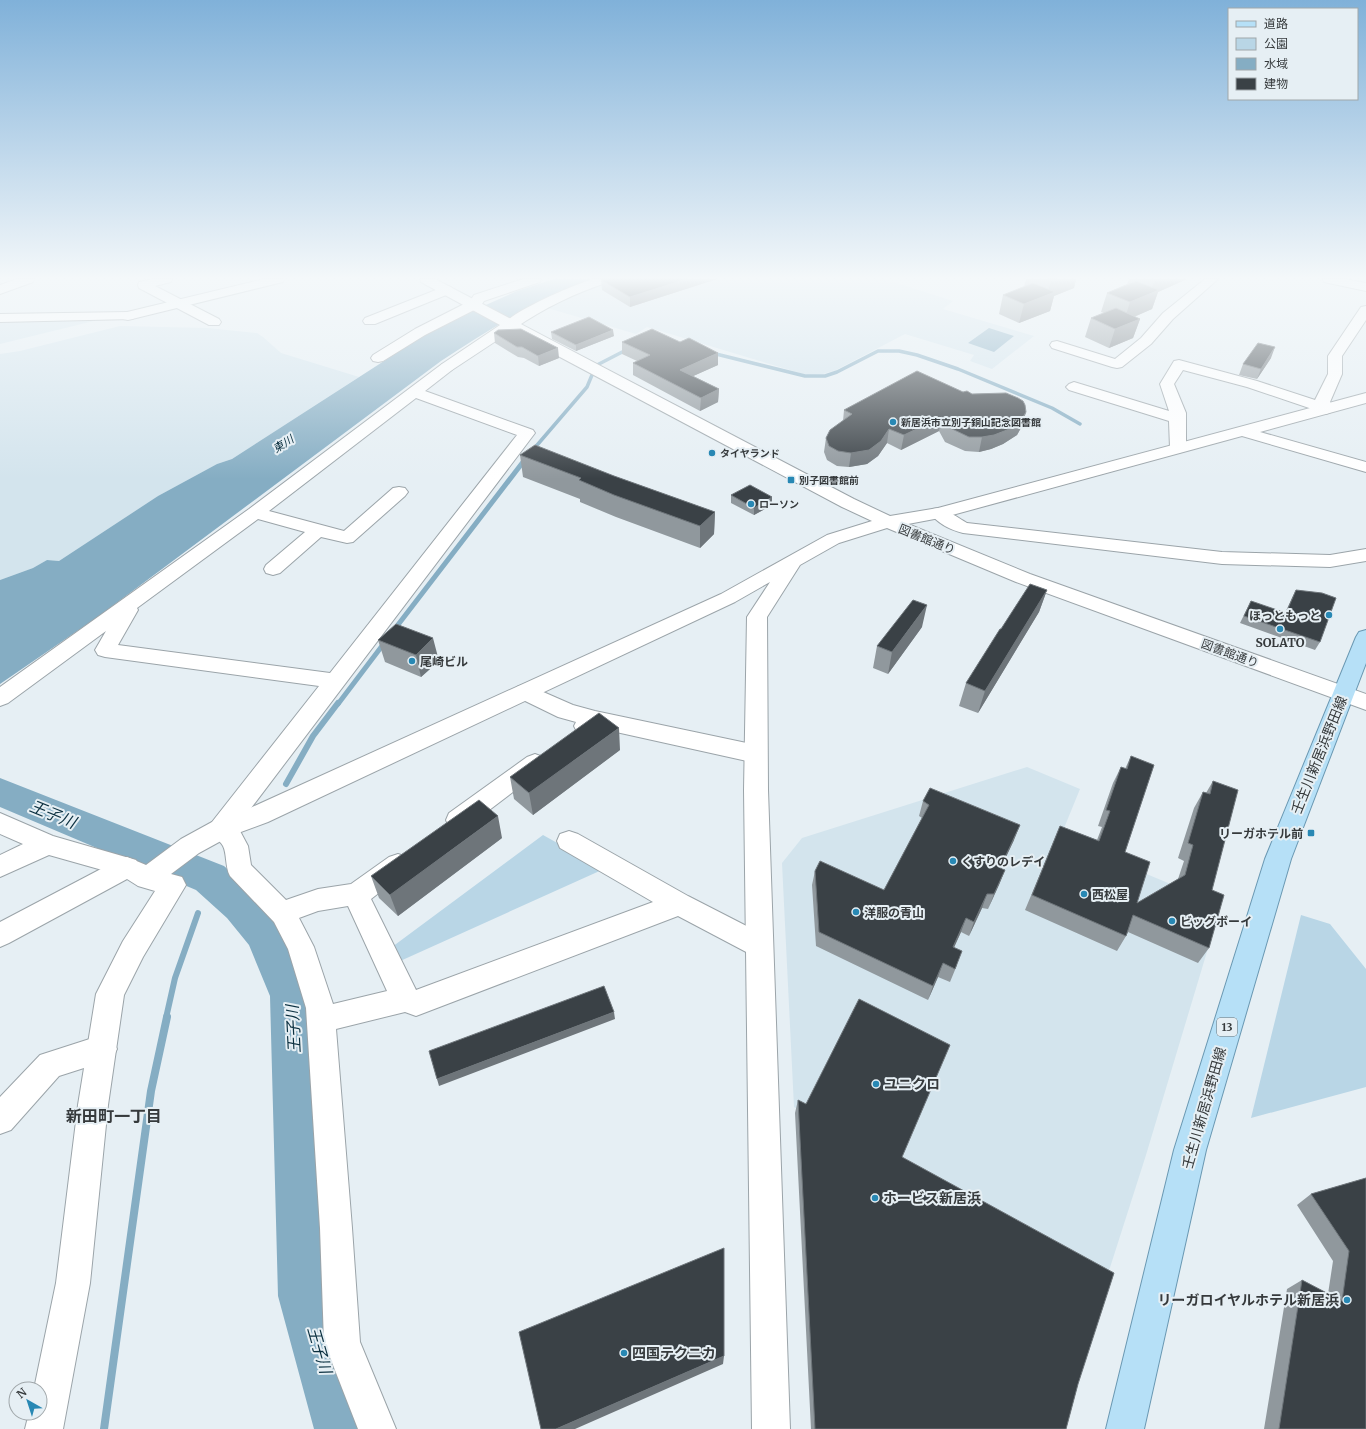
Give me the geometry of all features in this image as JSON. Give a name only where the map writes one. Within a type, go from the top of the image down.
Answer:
[{"type":"main road","name":"壬生川新居浜野田線","points":[[1125,1429],[1190,1150],[1278,859],[1354,698],[1366,637]]},
{"type":"street","points":[[378,358],[398,346]]},
{"type":"street","points":[[0,698],[255,513],[413,392],[479,346]]},
{"type":"street","name":"図書館通り","points":[[550,346],[728,438],[848,503],[888,522],[1023,578],[1354,698]]},
{"type":"street","points":[[1059,346],[1117,364],[1140,346]]},
{"type":"street","points":[[1326,408],[1322,402],[1335,374],[1336,356],[1343,346]]},
{"type":"street","points":[[1178,448],[1178,413],[1167,384],[1178,364],[1252,384],[1326,408]]},
{"type":"street","points":[[1074,387],[1177,418]]},
{"type":"street","points":[[221,829],[527,432],[413,392]]},
{"type":"street","points":[[0,935],[137,872],[221,829],[259,815],[728,598],[834,538],[888,522],[939,513],[1238,431],[1366,398]]},
{"type":"street","points":[[1238,431],[1366,467]]},
{"type":"street","points":[[255,513],[347,538],[399,492]]},
{"type":"street","points":[[939,513],[963,528],[1222,558],[1330,561],[1366,555]]},
{"type":"street","points":[[273,568],[318,530]]},
{"type":"street","points":[[771,1429],[756,754],[756,617],[794,561]]},
{"type":"street","points":[[728,598],[746,605],[756,617]]},
{"type":"street","points":[[131,604],[105,650],[335,681]]},
{"type":"street","points":[[525,692],[566,711],[595,719],[756,754]]},
{"type":"street","points":[[283,914],[294,908],[346,894],[356,895],[595,719]]},
{"type":"street","points":[[0,823],[47,844],[137,872],[172,885],[133,949],[110,994],[93,1105],[73,1283],[44,1429]]},
{"type":"street","points":[[221,829],[231,838],[236,846],[239,869],[283,914],[301,947],[320,1008],[336,1220],[342,1342],[377,1429]]},
{"type":"street","points":[[569,841],[679,904],[760,946]]},
{"type":"street","points":[[0,867],[47,844]]},
{"type":"street","points":[[356,895],[405,999]]},
{"type":"street","points":[[321,1020],[405,999],[416,1003],[679,904]]},
{"type":"street","points":[[0,1119],[50,1065],[102,1049]]},
{"type":"shaded area","points":[[41,346],[273,346],[281,353],[359,377],[232,459],[217,464],[158,496],[59,561],[47,560],[33,568],[0,580],[0,354]]},
{"type":"shaded area","points":[[709,346],[883,346],[836,370],[823,374],[803,374]]},
{"type":"shaded area","points":[[943,346],[1022,346],[992,369],[970,361],[974,355]]},
{"type":"shaded area","points":[[1027,767],[1080,789],[1060,838],[1221,905],[1146,1155],[1107,1277],[794,1107],[782,863],[802,838]]},
{"type":"green space","points":[[543,835],[604,869],[398,962],[392,947]]},
{"type":"green space","points":[[1301,915],[1330,924],[1366,969],[1366,1087],[1251,1118]]},
{"type":"water","name":"東川","points":[[408,346],[465,346],[441,361],[99,616],[0,684],[0,580],[33,568],[47,560],[59,561],[158,496],[217,464],[232,459]]},
{"type":"water","points":[[976,346],[1002,346],[994,352]]},
{"type":"building","points":[[515,346],[553,346],[558,348],[538,356],[522,347]]},
{"type":"building","points":[[630,346],[704,346],[718,353],[680,370],[719,389],[701,398],[633,363],[650,355]]},
{"type":"building","points":[[1256,346],[1275,347],[1261,369],[1243,364]]},
{"type":"building","name":"新居浜市立別子銅山記念図書館","points":[[917,371],[963,392],[967,391],[972,394],[1006,393],[1023,401],[1026,412],[1021,420],[1007,430],[994,435],[969,437],[948,427],[942,417],[904,435],[889,429],[881,441],[869,450],[851,453],[838,451],[829,446],[826,438],[830,430],[852,414],[844,410]]},
{"type":"building","points":[[535,445],[614,476],[715,512],[700,526],[614,495],[579,480],[581,478],[520,455]]},
{"type":"building","points":[[750,485],[772,497],[754,508],[731,495]]},
{"type":"building","points":[[1030,584],[1047,590],[985,691],[966,683],[1000,629]]},
{"type":"building","points":[[1296,590],[1322,593],[1336,598],[1320,642],[1244,616],[1251,601],[1286,613]]},
{"type":"building","points":[[913,600],[927,605],[892,652],[877,646]]},
{"type":"building","points":[[396,624],[433,638],[416,655],[378,640]]},
{"type":"building","points":[[599,713],[619,728],[529,793],[510,777]]},
{"type":"building","points":[[1131,756],[1154,765],[1125,852],[1150,862],[1137,903],[1185,875],[1193,845],[1188,843],[1203,792],[1210,794],[1213,781],[1238,790],[1212,890],[1224,895],[1209,948],[1133,915],[1126,936],[1032,895],[1060,826],[1099,841],[1110,811],[1106,810],[1121,767],[1127,769]]},
{"type":"building","points":[[930,788],[1020,825],[1000,868],[1005,870],[994,894],[987,894],[974,922],[966,918],[953,947],[962,951],[955,969],[943,963],[933,986],[819,932],[815,871],[820,861],[884,890],[929,805],[923,801]]},
{"type":"building","points":[[479,800],[498,816],[390,895],[371,876]]},
{"type":"building","points":[[604,986],[614,1012],[437,1079],[429,1051]]},
{"type":"building","name":"ホービス新居浜","points":[[859,999],[950,1045],[902,1157],[1114,1273],[1078,1384],[1066,1429],[815,1429],[798,1100],[806,1104]]},
{"type":"building","name":"リーガロイヤルホテル新居浜","points":[[1366,1178],[1366,1429],[1279,1429],[1302,1280],[1342,1301],[1349,1251],[1311,1194]]},
{"type":"building","name":"四国テクニカ","points":[[724,1248],[724,1356],[556,1429],[541,1429],[519,1332]]},
{"type":"waterway","points":[[597,365],[628,349]]},
{"type":"waterway","points":[[712,353],[805,376],[825,376],[837,372],[878,351],[899,351],[917,355],[958,369],[1052,408],[1080,424]]},
{"type":"waterway","points":[[532,451],[587,387],[592,375]]},
{"type":"waterway","points":[[394,630],[523,462]]},
{"type":"waterway","points":[[338,704],[385,642]]},
{"type":"waterway","points":[[286,784],[313,736],[338,703]]},
{"type":"waterway","name":"王子川","points":[[0,792],[210,878],[241,906],[265,934],[292,996],[305,1296],[343,1429]]},
{"type":"waterway","points":[[205,891],[210,878]]},
{"type":"waterway","points":[[166,1018],[175,978],[198,913]]},
{"type":"waterway","points":[[104,1429],[151,1091],[167,1017]]},
{"type":"place","name":"新居浜市立別子銅山記念図書館","points":[[893,422]]},
{"type":"place","name":"タイヤランド","points":[[712,453]]},
{"type":"place","name":"別子図書館前","points":[[791,480]]},
{"type":"place","name":"ローソン","points":[[751,504]]},
{"type":"place","name":"ほっともっと","points":[[1329,615]]},
{"type":"place","name":"SOLATO","points":[[1280,629]]},
{"type":"place","name":"尾崎ビル","points":[[412,661]]},
{"type":"place","name":"リーガホテル前","points":[[1311,833]]},
{"type":"place","name":"くすりのレデイ","points":[[953,861]]},
{"type":"place","name":"西松屋","points":[[1084,894]]},
{"type":"place","name":"洋服の青山","points":[[856,912]]},
{"type":"place","name":"ビッグボーイ","points":[[1172,921]]},
{"type":"place","name":"ユニクロ","points":[[876,1084]]},
{"type":"place","name":"ホービス新居浜","points":[[875,1198]]},
{"type":"place","name":"リーガロイヤルホテル新居浜","points":[[1347,1300]]},
{"type":"place","name":"四国テクニカ","points":[[624,1353]]},
{"type":"district","name":"新田町一丁目","points":[[114,1116]]}]
